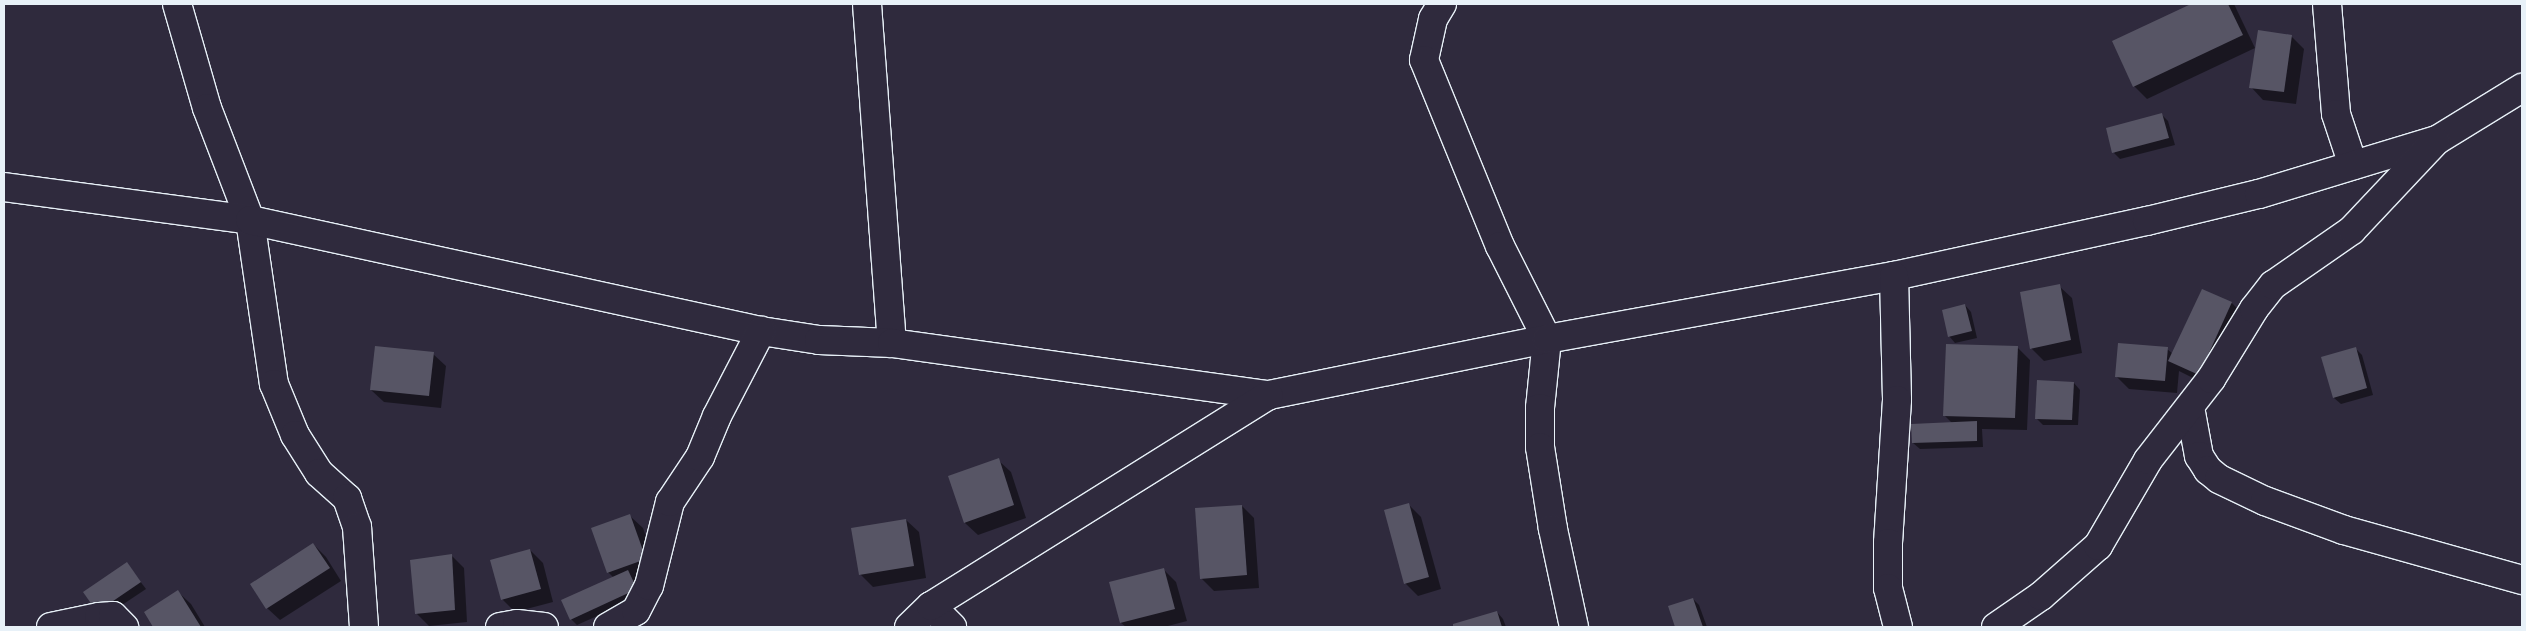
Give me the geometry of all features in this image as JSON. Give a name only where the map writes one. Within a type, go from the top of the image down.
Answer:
[{"type":"street","points":[[177,4],[207,108],[250,220],[274,384],[295,435],[319,473],[347,498],[357,527],[364,627]]},
{"type":"street","points":[[867,4],[892,343]]},
{"type":"street","points":[[1442,4],[1433,19],[1424,60],[1500,246],[1548,339],[1540,408],[1540,447],[1553,529],[1572,626]]},
{"type":"street","points":[[2327,4],[2336,114],[2354,165]]},
{"type":"street","points":[[4,187],[250,220],[761,330],[819,340],[892,343],[1269,395],[1548,339],[1894,276],[2147,221],[2259,194],[2437,140],[2522,88]]},
{"type":"street","points":[[1996,627],[2040,596],[2098,546],[2148,460],[2211,379],[2272,285],[2352,230],[2437,140]]},
{"type":"street","points":[[1894,276],[1897,400],[1888,543],[1888,588],[1898,627]]},
{"type":"street","points":[[608,627],[636,611],[649,586],[670,502],[700,457],[717,416],[761,330]]},
{"type":"street","points":[[909,627],[931,606],[1269,395]]},
{"type":"street","points":[[2190,407],[2199,456],[2208,470],[2218,479],[2265,500],[2344,530],[2522,580]]},
{"type":"street","points":[[931,606],[952,627]]},
{"type":"street","points":[[51,627],[99,616],[113,616],[124,627]]},
{"type":"street","points":[[500,627],[517,624],[544,627]]},
{"type":"building","points":[[2191,4],[2228,4],[2243,35],[2133,87],[2112,41]]},
{"type":"building","points":[[2258,30],[2292,35],[2284,92],[2249,88]]},
{"type":"building","points":[[2162,113],[2169,138],[2112,153],[2106,128]]},
{"type":"building","points":[[2060,284],[2071,340],[2030,349],[2020,292]]},
{"type":"building","points":[[2202,289],[2232,302],[2199,375],[2168,361]]},
{"type":"building","points":[[1965,304],[1972,331],[1948,337],[1942,310]]},
{"type":"building","points":[[2118,343],[2168,347],[2165,381],[2115,377]]},
{"type":"building","points":[[1946,344],[2018,346],[2015,418],[1943,416]]},
{"type":"building","points":[[375,346],[434,352],[429,396],[370,390]]},
{"type":"building","points":[[2356,347],[2367,388],[2333,398],[2321,357]]},
{"type":"building","points":[[2037,380],[2074,382],[2072,420],[2035,419]]},
{"type":"building","points":[[1977,421],[1977,441],[1912,443],[1911,424]]},
{"type":"building","points":[[999,458],[1014,505],[964,523],[948,476]]},
{"type":"building","points":[[1409,503],[1429,577],[1404,584],[1384,510]]},
{"type":"building","points":[[1242,505],[1247,575],[1200,579],[1195,508]]},
{"type":"building","points":[[630,514],[646,559],[607,573],[591,528]]},
{"type":"building","points":[[906,519],[914,566],[859,575],[851,528]]},
{"type":"building","points":[[313,543],[330,568],[266,609],[250,584]]},
{"type":"building","points":[[530,549],[541,589],[501,600],[490,560]]},
{"type":"building","points":[[452,554],[455,610],[415,614],[410,560]]},
{"type":"building","points":[[127,562],[141,582],[97,612],[83,592]]},
{"type":"building","points":[[1164,568],[1175,609],[1120,623],[1109,582]]},
{"type":"building","points":[[628,570],[637,589],[570,620],[561,600]]},
{"type":"building","points":[[178,590],[201,627],[153,627],[144,612]]},
{"type":"building","points":[[1693,598],[1703,627],[1675,627],[1668,606]]},
{"type":"building","points":[[1497,611],[1502,627],[1453,627],[1453,624]]}]
